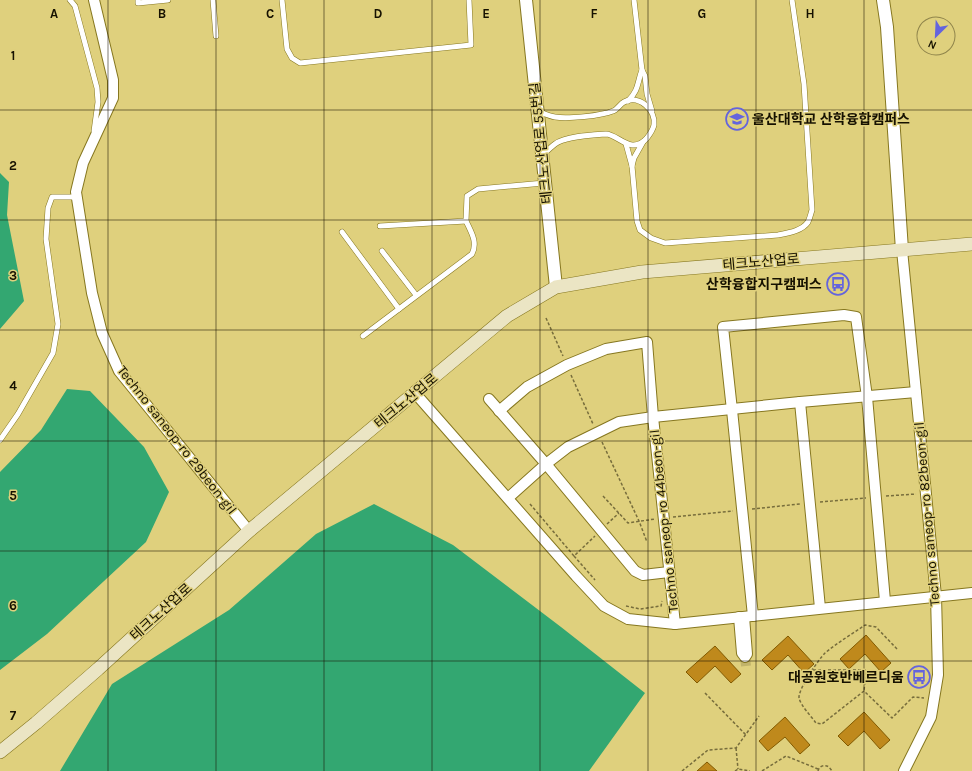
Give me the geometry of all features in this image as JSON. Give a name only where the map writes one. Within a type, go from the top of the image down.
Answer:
[{"type":"main road","name":"테크노산업로","points":[[0,752],[98,669],[250,531],[415,393],[508,316],[556,287],[642,272],[972,244]]},
{"type":"street","name":"Techno saneop-ro 29beon-gil","points":[[94,0],[113,80],[113,98],[82,163],[76,192],[92,293],[102,333],[119,371],[250,531]]},
{"type":"street","name":"테크노산업로 55번길","points":[[526,0],[556,287]]},
{"type":"street","points":[[883,0],[887,27],[902,250]]},
{"type":"street","name":"Techno saneop-ro 82beon-gil","points":[[902,250],[936,596],[938,675],[931,717],[904,771]]},
{"type":"street","points":[[745,616],[742,510],[723,327],[844,315],[856,317],[867,397],[885,601]]},
{"type":"street","points":[[498,411],[527,387],[567,365],[606,349],[647,342],[653,417]]},
{"type":"street","name":"Techno saneop-ro 44beon-gil","points":[[508,498],[546,464],[568,447],[619,422],[653,417],[800,402],[916,392]]},
{"type":"street","name":"Techno saneop-ro 44beon-gil","points":[[415,393],[604,606],[628,618],[675,624],[972,593]]},
{"type":"street","points":[[489,399],[546,464],[635,571],[643,575],[670,572]]},
{"type":"street","points":[[800,402],[820,608]]},
{"type":"street","name":"Techno saneop-ro 44beon-gil","points":[[653,417],[675,624]]},
{"type":"lane","points":[[70,0],[75,6],[96,88],[98,102],[93,140]]},
{"type":"lane","points":[[138,0],[138,3],[168,0]]},
{"type":"lane","points":[[213,0],[216,36]]},
{"type":"lane","points":[[282,0],[287,49],[292,58],[300,63],[471,45],[469,0]]},
{"type":"lane","points":[[628,101],[635,94],[642,70],[634,0]]},
{"type":"lane","points":[[626,144],[632,166],[637,221],[640,230],[651,238],[665,243],[778,235],[792,232],[807,223],[812,210],[804,84],[792,0]]},
{"type":"lane","points":[[632,166],[634,158],[643,142],[654,127],[654,119],[647,94],[645,76],[642,70]]},
{"type":"lane","points":[[538,111],[555,117],[592,116],[614,111],[625,101],[639,101],[645,104],[652,112]]},
{"type":"lane","points":[[542,156],[556,143],[572,138],[608,134],[626,144],[643,142]]},
{"type":"lane","points":[[363,336],[472,254],[474,249],[474,236],[466,221],[467,196],[478,189],[545,182]]},
{"type":"lane","points":[[0,440],[18,414],[53,353],[58,324],[46,239],[48,208],[52,197],[77,197]]},
{"type":"lane","points":[[380,226],[466,221]]},
{"type":"lane","points":[[342,232],[399,309]]},
{"type":"lane","points":[[382,250],[416,296]]},
{"type":"path","points":[[546,318],[597,433],[639,521],[647,542]]},
{"type":"path","points":[[603,496],[628,523],[810,503],[926,493]]},
{"type":"path","points":[[530,504],[598,584]]},
{"type":"path","points":[[574,556],[597,534]]},
{"type":"path","points":[[624,606],[640,609],[661,606],[663,598]]},
{"type":"path","points":[[813,670],[866,670],[864,691],[822,724],[816,723],[799,698],[803,684],[824,654],[865,624],[876,627],[897,649]]},
{"type":"path","points":[[864,691],[892,718],[913,697]]},
{"type":"path","points":[[705,693],[746,735]]},
{"type":"path","points":[[738,769],[736,748],[759,716]]},
{"type":"path","points":[[682,771],[708,750],[736,748]]},
{"type":"path","points":[[762,771],[786,756],[818,770],[822,766],[827,766],[831,768],[832,771]]},
{"type":"path","points":[[735,771],[738,769],[750,771]]},
{"type":"green space","points":[[0,173],[9,182],[7,215],[24,301],[0,329]]},
{"type":"green space","points":[[67,389],[90,391],[144,447],[169,492],[146,542],[47,634],[0,670],[0,472],[41,430]]},
{"type":"green space","points":[[374,504],[453,545],[645,693],[589,771],[60,771],[112,684],[229,610],[316,534]]},
{"type":"building","points":[[866,635],[891,663],[881,672],[865,654],[849,669],[840,659]]},
{"type":"building","points":[[788,636],[814,664],[804,673],[788,655],[772,670],[762,660]]},
{"type":"building","points":[[715,646],[741,674],[731,683],[715,666],[697,683],[686,672]]},
{"type":"building","points":[[864,712],[890,740],[880,749],[864,731],[848,746],[838,736]]},
{"type":"building","points":[[785,717],[810,745],[800,754],[785,737],[768,751],[759,741]]},
{"type":"building","points":[[707,762],[717,771],[697,771]]},
{"type":"tunnel","points":[[745,657],[746,666]]},
{"type":"place","name":"울산대학교 산학융합캠퍼스","points":[[737,119]]},
{"type":"place","name":"산학융합지구캠퍼스","points":[[838,284]]},
{"type":"place","name":"대공원호반베르디움","points":[[919,677]]}]
